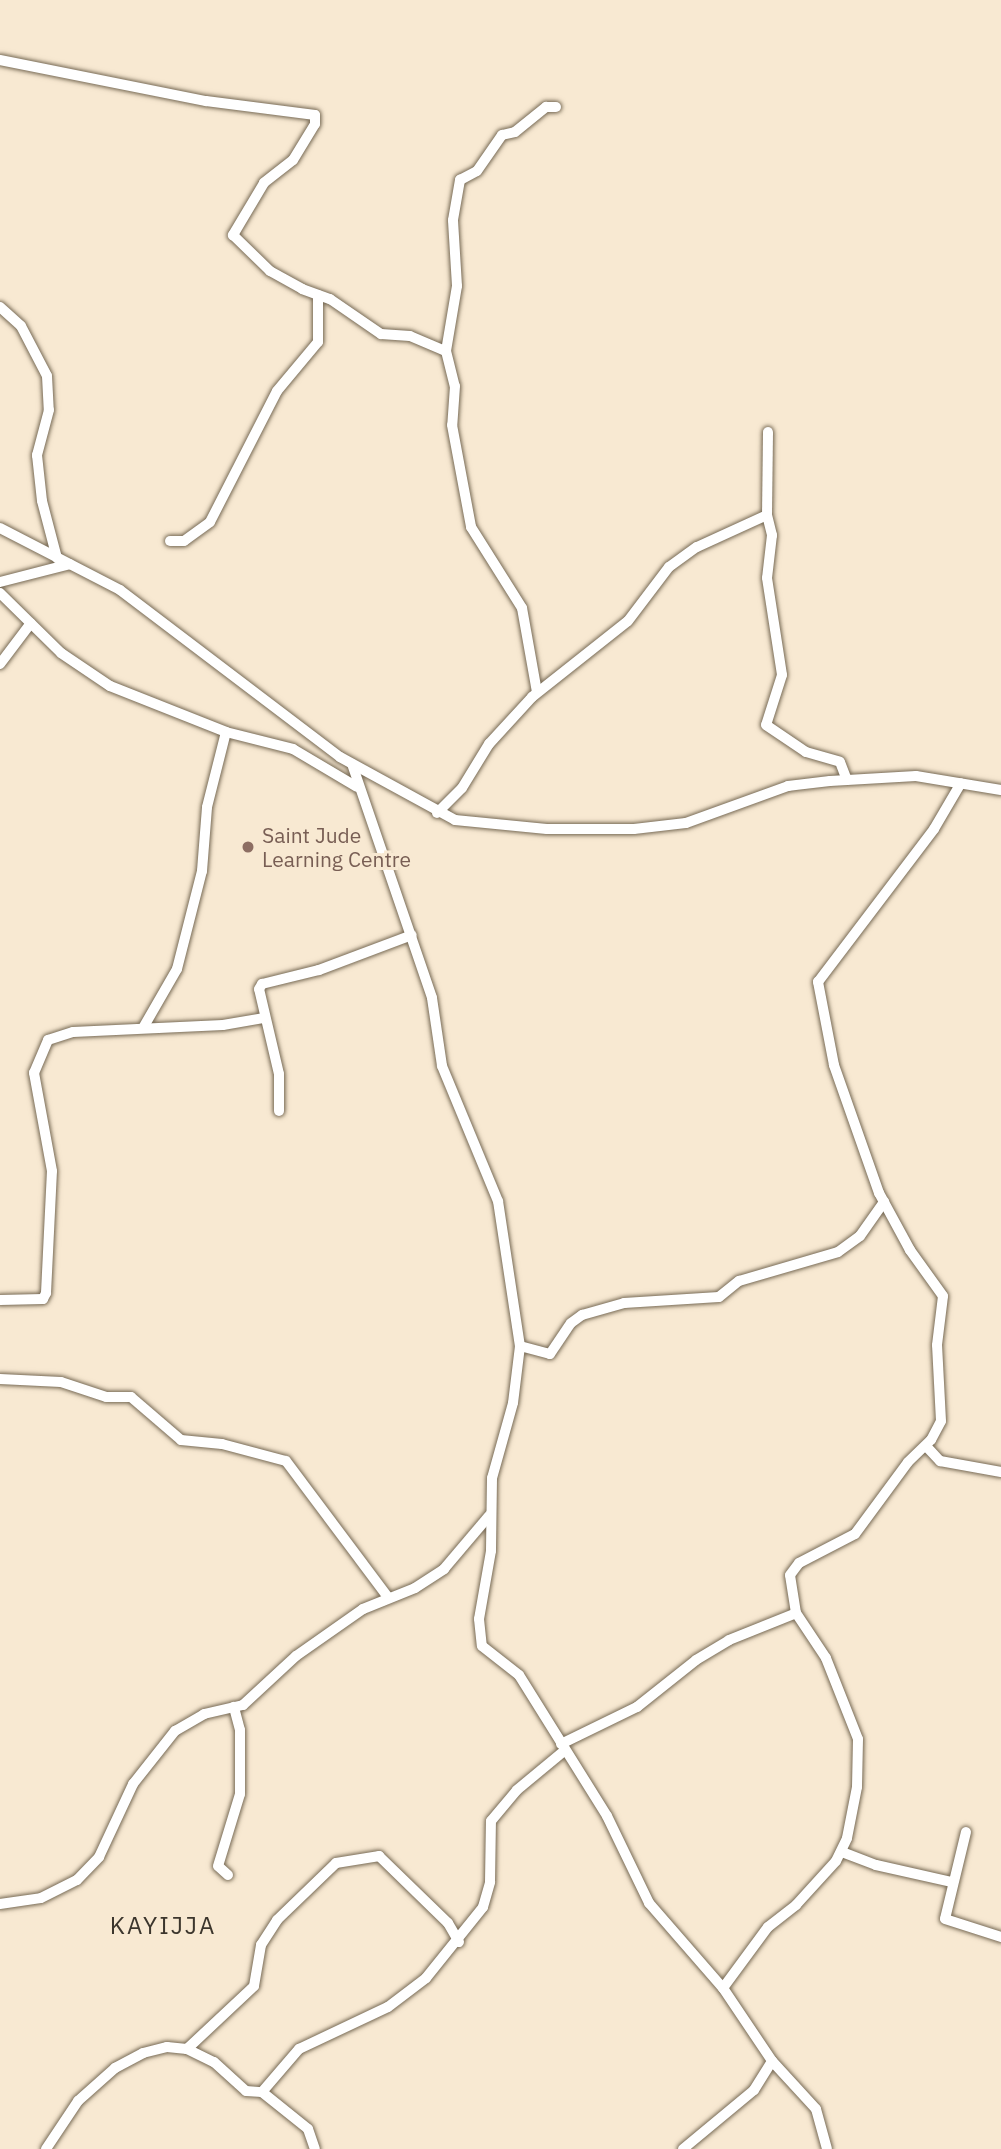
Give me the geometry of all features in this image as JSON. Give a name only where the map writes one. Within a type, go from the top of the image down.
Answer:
[{"type":"street","points":[[0,61],[206,101],[315,115],[315,124],[293,160],[264,183],[232,231],[270,271],[318,295],[381,334],[410,336],[446,351]]},
{"type":"street","points":[[537,692],[522,608],[471,527],[452,425],[455,386],[446,351],[457,286],[453,220],[460,180],[477,171],[502,135],[515,132],[546,107],[556,107]]},
{"type":"street","points":[[170,541],[184,541],[210,522],[277,391],[318,342],[318,295]]},
{"type":"street","points":[[0,307],[21,326],[47,376],[49,410],[37,455],[42,501],[57,558]]},
{"type":"street","points":[[768,432],[767,515],[772,535],[767,578],[782,675],[766,725],[806,752],[840,762],[846,780]]},
{"type":"street","points":[[437,813],[462,788],[489,744],[537,692],[628,621],[669,567],[697,547],[767,515]]},
{"type":"street","points":[[0,528],[120,590],[352,764],[437,813],[473,823],[547,830],[634,829],[686,823],[788,786],[846,780],[916,776],[1001,790]]},
{"type":"street","points":[[0,582],[70,564]]},
{"type":"street","points":[[0,593],[90,676],[226,732],[293,749],[358,787]]},
{"type":"street","points":[[0,664],[31,623]]},
{"type":"street","points":[[143,1028],[177,969],[202,871],[207,807],[226,732]]},
{"type":"street","points":[[352,764],[432,998],[442,1066],[498,1201],[520,1346],[513,1403],[492,1478],[489,1516],[491,1551],[479,1619],[482,1646],[519,1675],[607,1816],[658,1917],[723,1988],[772,2061],[816,2109],[827,2149]]},
{"type":"street","points":[[723,1988],[768,1927],[813,1889],[842,1852],[857,1787],[858,1739],[825,1657],[796,1613],[789,1588],[793,1567],[855,1534],[908,1462],[926,1446],[941,1421],[937,1345],[943,1296],[910,1250],[884,1202],[834,1065],[818,982],[934,829],[961,783]]},
{"type":"street","points":[[279,1111],[279,1074],[259,989],[267,980],[319,970],[412,935]]},
{"type":"street","points":[[0,1300],[43,1298],[46,1293],[52,1171],[34,1073],[44,1045],[73,1032],[264,1018]]},
{"type":"street","points":[[520,1346],[550,1353],[571,1323],[582,1315],[624,1303],[719,1297],[739,1281],[838,1252],[860,1236],[884,1202]]},
{"type":"street","points":[[0,1379],[61,1382],[106,1397],[131,1397],[181,1440],[222,1444],[286,1461],[387,1595]]},
{"type":"street","points":[[926,1446],[940,1461],[1001,1472]]},
{"type":"street","points":[[0,1904],[41,1898],[78,1880],[99,1857],[133,1784],[175,1731],[204,1714],[234,1707],[267,1688],[317,1640],[387,1595],[415,1588],[444,1569],[489,1516]]},
{"type":"street","points":[[262,2092],[299,2049],[388,2007],[426,1978],[459,1942],[488,1893],[491,1821],[517,1790],[563,1747],[638,1707],[696,1660],[729,1640],[796,1613]]},
{"type":"street","points":[[228,1875],[218,1866],[240,1794],[240,1730],[234,1707]]},
{"type":"street","points":[[966,1832],[952,1882],[946,1919],[1001,1937]]},
{"type":"street","points":[[842,1852],[876,1865],[952,1882]]},
{"type":"street","points":[[187,2049],[254,1986],[260,1971],[261,1945],[277,1920],[336,1863],[369,1854],[379,1856],[448,1923],[459,1942]]},
{"type":"street","points":[[47,2149],[68,2111],[115,2068],[143,2053],[167,2047],[187,2049],[214,2062],[246,2091],[262,2092],[307,2129],[315,2149]]},
{"type":"street","points":[[683,2149],[754,2090],[772,2061]]},
{"type":"place","name":"Saint Jude Learning Centre","points":[[248,847]]},
{"type":"district","name":"KAYIJJA","points":[[163,1926]]}]
